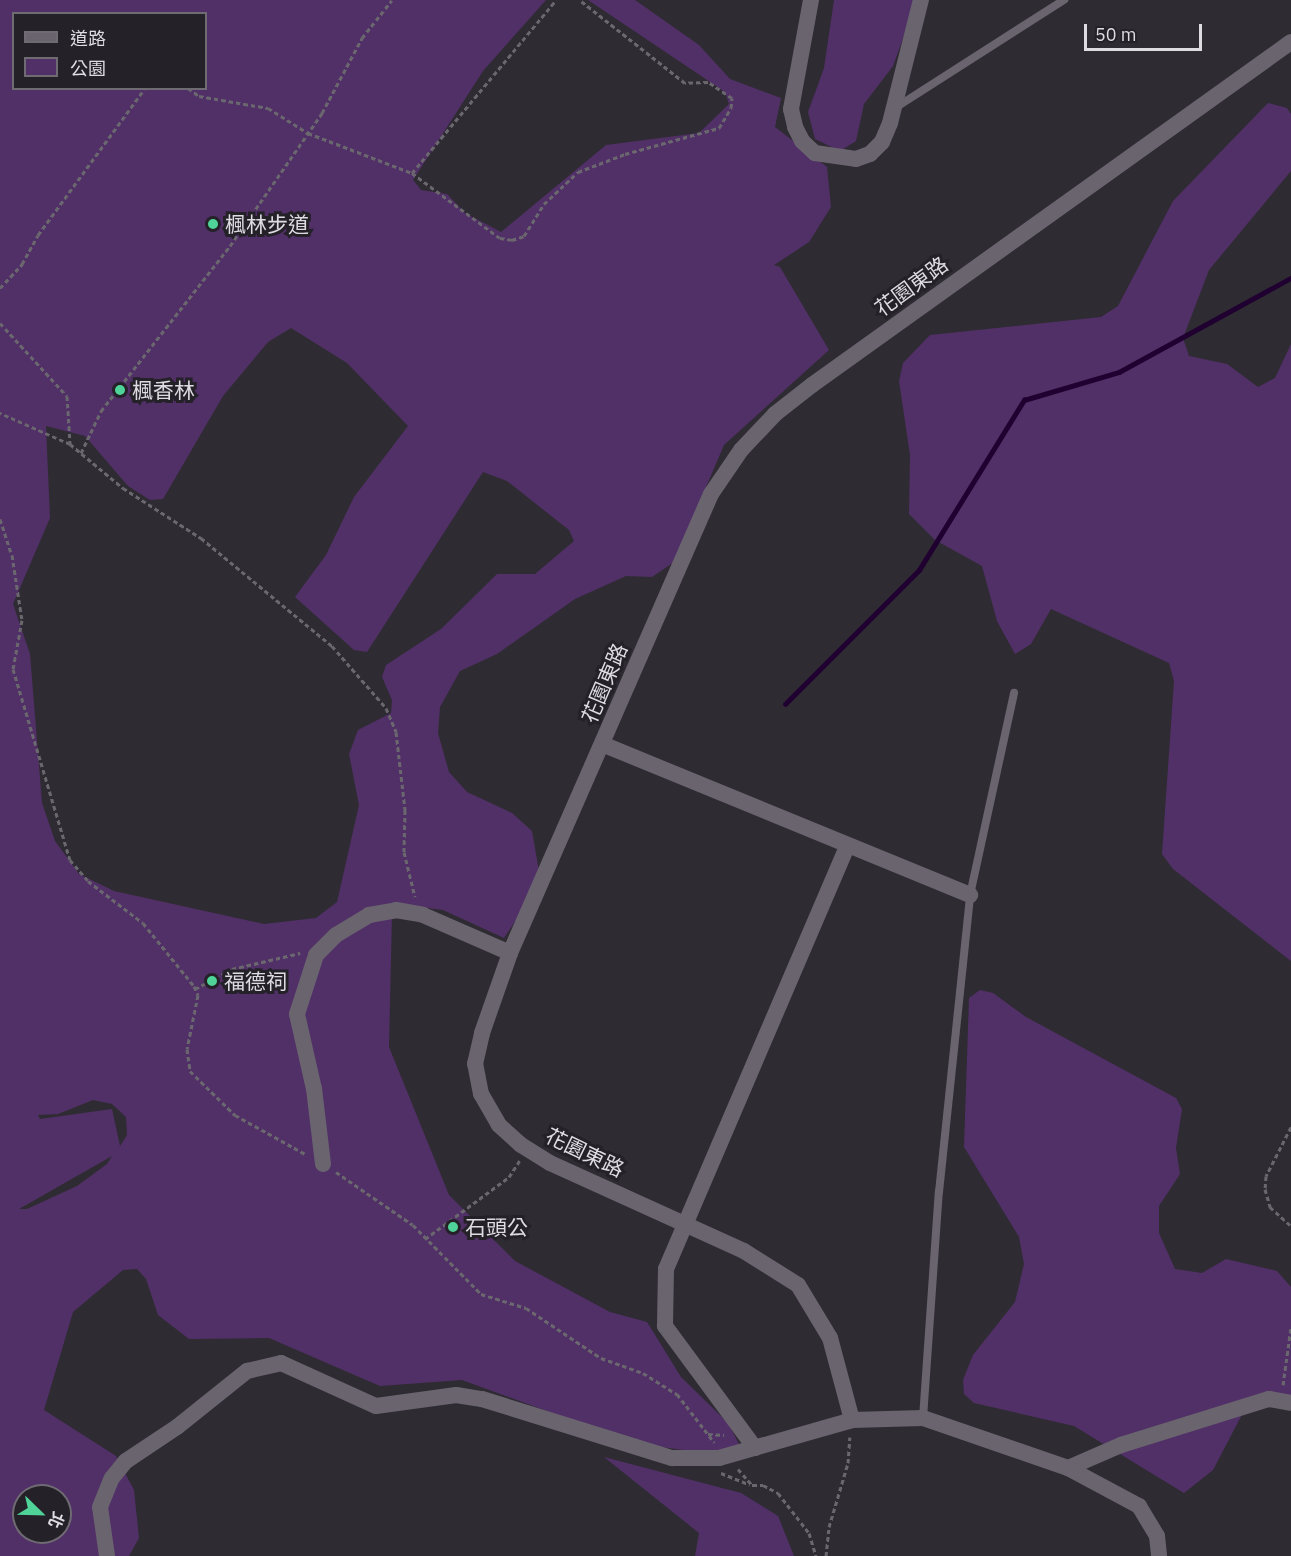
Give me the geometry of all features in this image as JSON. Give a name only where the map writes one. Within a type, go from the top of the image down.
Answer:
[{"type":"street","points":[[811,0],[791,109],[802,141],[815,153],[856,159],[870,154],[882,142],[895,108],[921,0]]},
{"type":"street","name":"花園東路","points":[[852,1420],[830,1338],[798,1285],[744,1251],[527,1149],[499,1125],[481,1094],[475,1064],[510,953],[711,494],[741,450],[774,414],[1291,42]]},
{"type":"street","points":[[602,744],[847,847],[970,895]]},
{"type":"street","points":[[755,1448],[665,1326],[666,1269],[847,847]]},
{"type":"street","points":[[323,1164],[314,1089],[297,1014],[316,955],[336,935],[369,915],[396,910],[423,915],[510,953]]},
{"type":"street","points":[[107,1556],[100,1507],[112,1478],[126,1461],[177,1427],[247,1371],[281,1363],[376,1406],[456,1395],[482,1399],[672,1458],[708,1460],[852,1420],[923,1418],[1068,1468],[1139,1506],[1157,1536],[1159,1556]]},
{"type":"street","points":[[1068,1468],[1121,1445],[1269,1399],[1286,1401]]},
{"type":"lane","points":[[895,108],[1064,0]]},
{"type":"lane","points":[[923,1418],[939,1192],[970,895],[1014,693]]},
{"type":"path","points":[[81,453],[101,411],[230,246],[308,134],[362,38],[392,0]]},
{"type":"path","points":[[412,173],[556,0]]},
{"type":"path","points":[[191,90],[199,96],[268,108],[308,134],[412,173],[500,238],[512,240],[524,236],[544,204],[578,172],[625,154],[719,128],[726,120],[732,98],[708,82],[685,83],[580,0]]},
{"type":"path","points":[[0,288],[22,264],[38,235],[144,90]]},
{"type":"path","points":[[0,323],[67,396],[70,444]]},
{"type":"path","points":[[0,413],[70,444],[123,488],[169,514],[230,561],[332,646],[386,708],[396,732],[405,810],[404,852],[413,892],[423,915]]},
{"type":"path","points":[[0,519],[12,555],[22,620],[13,669],[70,860],[88,881],[143,923],[195,989],[198,995],[187,1049],[190,1071],[235,1115],[323,1164],[406,1220],[481,1294],[526,1308],[601,1358],[643,1373],[670,1389],[715,1442]]},
{"type":"path","points":[[195,989],[252,963],[304,953],[316,955]]},
{"type":"path","points":[[1291,1127],[1266,1176],[1265,1189],[1270,1207],[1291,1226]]},
{"type":"path","points":[[425,1239],[508,1177],[527,1149]]},
{"type":"path","points":[[1286,1401],[1291,1327]]},
{"type":"path","points":[[826,1556],[829,1527],[848,1463],[852,1420]]},
{"type":"path","points":[[708,1460],[724,1477],[752,1485],[763,1485],[778,1493],[809,1533],[816,1556]]},
{"type":"path","points":[[742,1474],[752,1485]]},
{"type":"green space","points":[[0,0],[546,0],[483,71],[413,180],[421,190],[447,194],[465,213],[501,232],[606,145],[699,133],[729,104],[725,92],[588,0],[635,0],[699,45],[730,79],[781,98],[775,127],[827,167],[831,207],[809,242],[774,265],[780,267],[829,350],[724,445],[674,562],[652,577],[626,576],[575,599],[497,654],[460,671],[440,707],[438,733],[449,772],[467,792],[512,813],[532,831],[541,883],[504,938],[443,910],[404,905],[392,913],[389,1047],[449,1195],[515,1261],[610,1312],[647,1322],[681,1377],[728,1423],[740,1446],[731,1456],[637,1444],[462,1380],[380,1386],[269,1338],[189,1339],[158,1315],[146,1279],[137,1269],[123,1270],[73,1312],[44,1410],[116,1456],[134,1490],[139,1538],[129,1556],[0,1556]],"holes":[[[291,328],[347,363],[408,426],[354,497],[326,555],[295,597],[354,650],[367,652],[483,472],[507,481],[569,530],[574,541],[535,574],[497,574],[441,629],[386,665],[382,677],[392,700],[391,713],[358,730],[349,754],[359,805],[337,902],[316,918],[264,924],[114,891],[79,874],[55,841],[42,803],[30,654],[13,604],[50,518],[46,426],[85,436],[128,486],[150,500],[163,499],[223,396],[268,342]],[[93,1100],[112,1104],[126,1117],[127,1135],[120,1146],[112,1109],[40,1119],[38,1115],[58,1114]],[[112,1156],[107,1164],[77,1186],[27,1209],[19,1209]]]},
{"type":"green space","points":[[834,0],[917,0],[893,66],[864,104],[856,141],[840,151],[815,139],[808,112],[824,68]]},
{"type":"green space","points":[[1268,103],[1287,108],[1291,114],[1291,171],[1209,270],[1183,338],[1189,356],[1227,364],[1258,387],[1275,378],[1291,344],[1291,961],[1173,869],[1162,854],[1174,681],[1169,663],[1051,609],[1031,644],[1015,654],[997,621],[982,566],[935,540],[909,514],[910,455],[899,381],[903,363],[930,335],[1101,317],[1118,306],[1173,201]]},
{"type":"green space","points":[[980,990],[993,993],[1026,1017],[1176,1098],[1182,1109],[1176,1148],[1180,1174],[1159,1206],[1159,1233],[1175,1269],[1202,1273],[1226,1259],[1277,1271],[1291,1287],[1291,1396],[1248,1403],[1213,1470],[1184,1493],[1074,1426],[974,1403],[964,1394],[963,1380],[973,1355],[1015,1302],[1024,1264],[1019,1237],[964,1147],[969,998]]},
{"type":"green space","points":[[604,1457],[741,1493],[778,1516],[794,1556],[695,1556],[699,1533]]},
{"type":"waterway","points":[[785,704],[919,570],[1024,400],[1119,372],[1291,278]]},
{"type":"place","name":"楓林步道","points":[[213,224]]},
{"type":"place","name":"楓香林","points":[[120,390]]},
{"type":"place","name":"福德祠","points":[[212,981]]},
{"type":"place","name":"石頭公","points":[[453,1227]]}]
